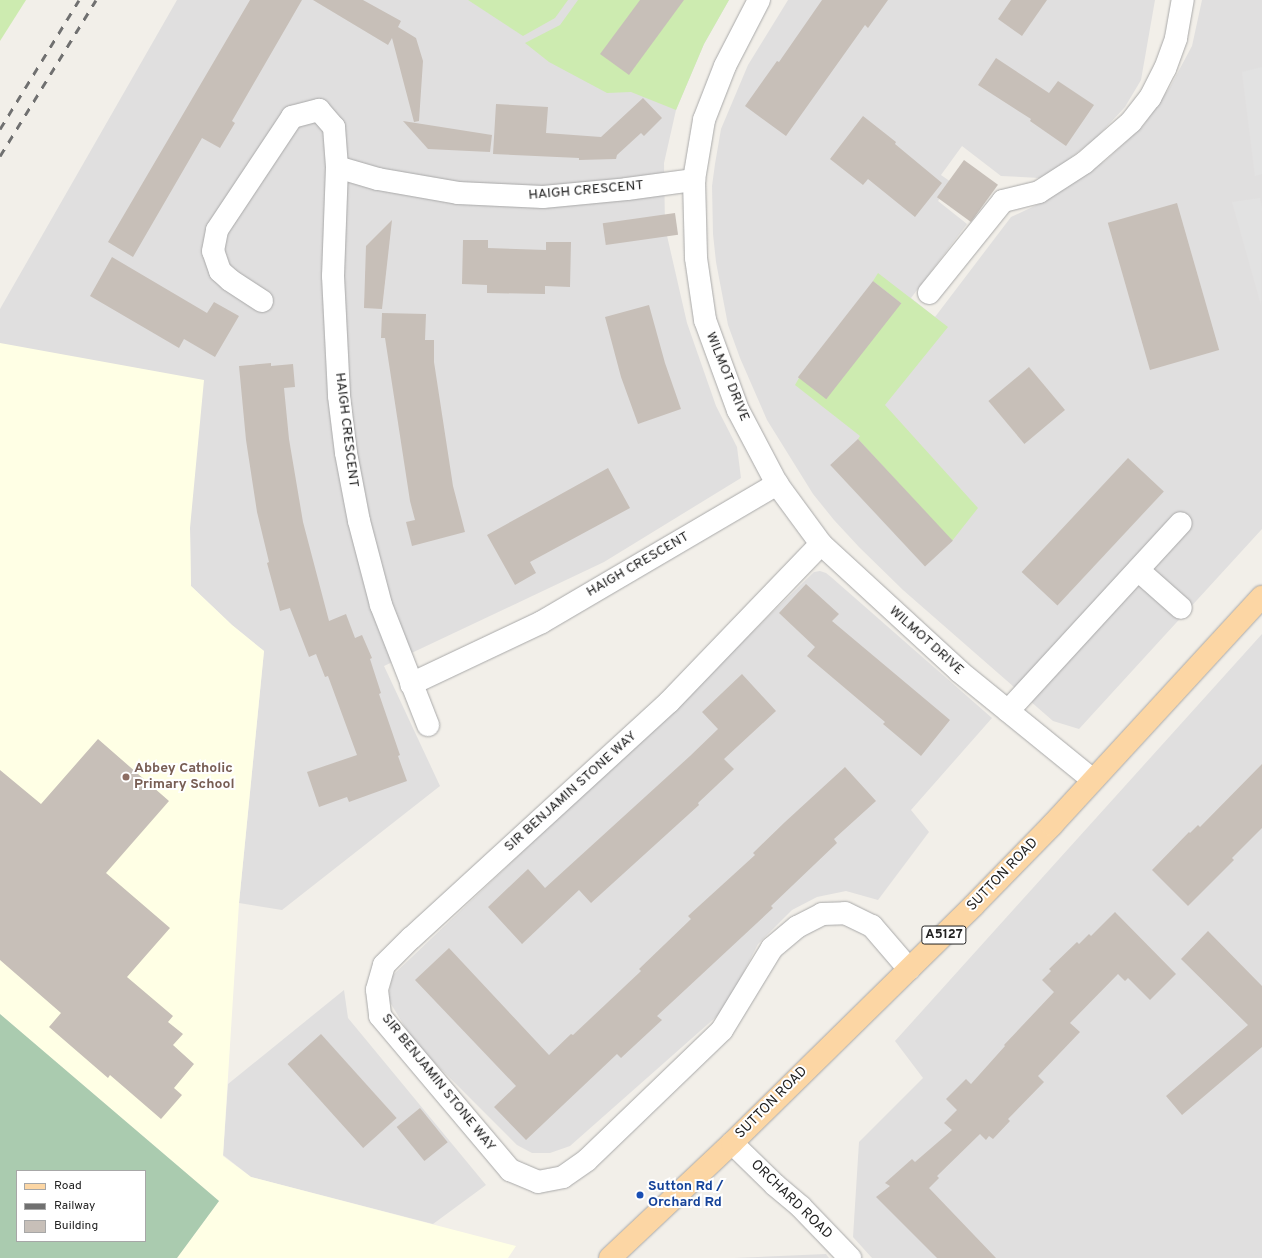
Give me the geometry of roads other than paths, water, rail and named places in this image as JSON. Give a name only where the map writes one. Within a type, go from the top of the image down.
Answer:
[{"type":"main road","name":"SUTTON ROAD","points":[[610,1258],[732,1143],[986,893],[1262,597]]},
{"type":"street","name":"WILMOT DRIVE","points":[[759,0],[725,66],[704,120],[694,180],[696,258],[705,320],[738,410],[777,484],[790,504],[821,544],[960,672],[1093,780]]},
{"type":"street","points":[[929,293],[1003,201],[1039,192],[1084,163],[1131,122],[1150,98],[1165,69],[1176,38],[1184,0]]},
{"type":"street","name":"HAIGH CRESCENT","points":[[262,301],[230,280],[220,271],[213,251],[217,230],[292,117],[319,110],[334,127],[337,167],[333,276],[339,396],[346,453],[359,521],[381,605],[428,725]]},
{"type":"street","name":"HAIGH CRESCENT","points":[[337,167],[378,179],[458,193],[543,197],[627,189],[694,180]]},
{"type":"street","name":"HAIGH CRESCENT","points":[[411,684],[542,622],[777,484]]},
{"type":"street","points":[[1008,711],[1182,523]]},
{"type":"street","name":"SIR BENJAMIN STONE WAY","points":[[821,544],[670,702],[411,938],[384,965],[377,990],[380,1016],[510,1170],[538,1182],[563,1177],[587,1160],[722,1030],[772,948],[797,927],[822,914],[845,913],[872,926],[909,969]]},
{"type":"street","points":[[1138,570],[1181,608]]},
{"type":"street","name":"ORCHARD ROAD","points":[[732,1143],[775,1185],[801,1207],[850,1258]]},
{"type":"railway","points":[[0,129],[79,0]]},
{"type":"railway","points":[[0,156],[96,0]]},
{"type":"place","name":"Abbey Catholic Primary School","points":[[126,777]]},
{"type":"place","name":"Sutton Rd / Orchard Rd","points":[[640,1195]]}]
